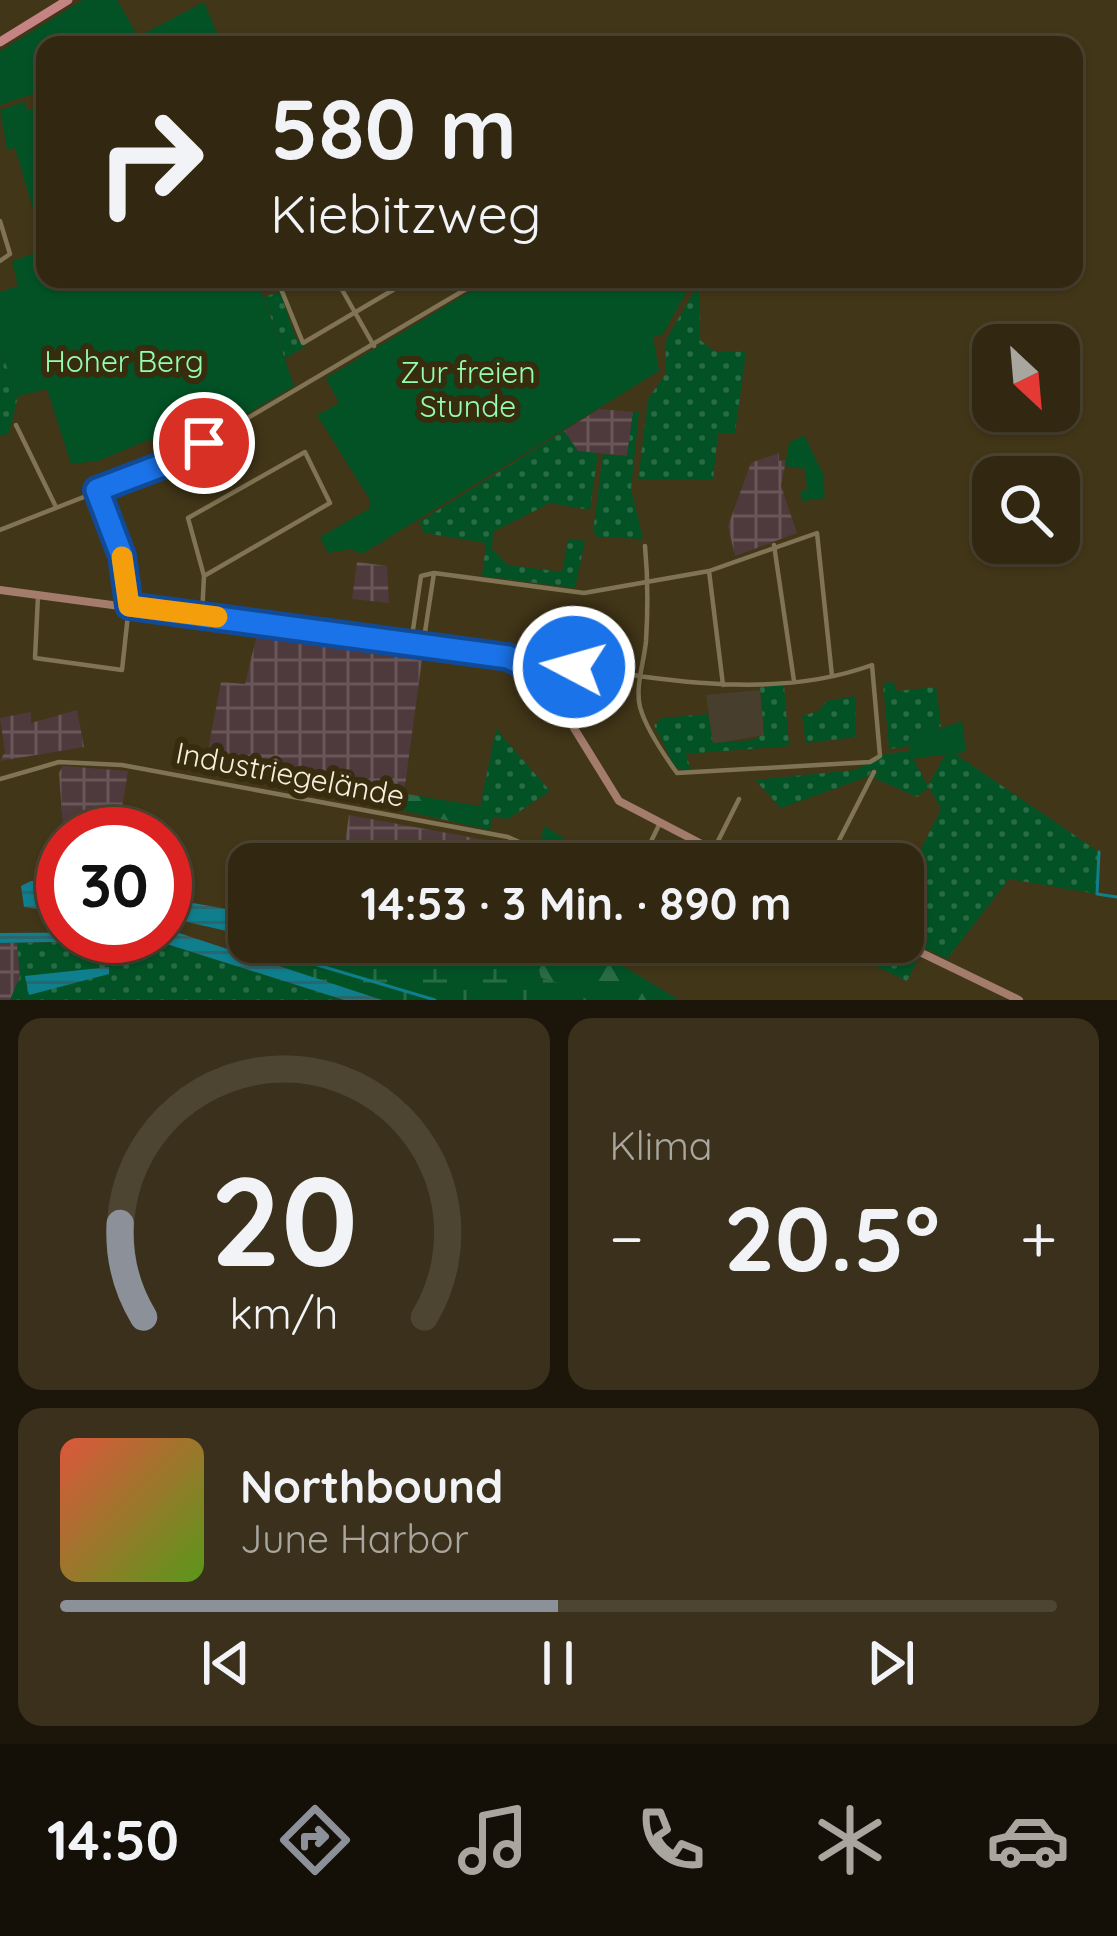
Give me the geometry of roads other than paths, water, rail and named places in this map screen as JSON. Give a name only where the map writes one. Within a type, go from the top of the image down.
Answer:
[{"type":"main road","points":[[0,42],[68,0]]},
{"type":"street","points":[[0,221],[10,254],[3,260]]},
{"type":"street","points":[[281,288],[303,343],[393,288]]},
{"type":"street","points":[[340,288],[374,346]]},
{"type":"street","points":[[0,530],[176,460],[468,288]]},
{"type":"street","points":[[16,425],[56,508]]},
{"type":"street","points":[[202,615],[204,577],[188,518],[304,452],[330,503],[204,577]]},
{"type":"street","points":[[38,594],[35,658],[122,670],[129,606],[122,556],[97,490]]},
{"type":"street","points":[[411,644],[421,577],[434,573],[584,593],[709,571],[817,532],[832,676]]},
{"type":"street","points":[[775,545],[794,681]]},
{"type":"street","points":[[526,666],[540,661],[641,676],[724,686],[832,676],[872,665],[883,749],[876,760],[689,776],[674,769],[644,718],[641,676],[648,584],[645,547]]},
{"type":"street","points":[[709,571],[724,686]]},
{"type":"street","points":[[424,645],[434,573]]},
{"type":"street","points":[[0,590],[508,657],[526,666],[553,694],[614,796],[697,843]]},
{"type":"street","name":"Industriegelände","points":[[0,779],[59,762],[122,765],[522,843]]},
{"type":"street","points":[[838,843],[874,772]]},
{"type":"street","points":[[717,843],[739,799]]},
{"type":"street","points":[[650,843],[659,824]]},
{"type":"street","points":[[924,954],[1018,1000]]},
{"type":"water","points":[[36,881],[36,909],[24,907],[21,886]]},
{"type":"water","points":[[192,903],[228,909],[228,931],[192,923]]},
{"type":"water","points":[[0,933],[36,933],[36,942],[0,943]]},
{"type":"water","points":[[192,937],[228,949],[228,963],[270,963],[382,1000],[344,1000],[192,952]]},
{"type":"water","points":[[109,967],[109,974],[29,995],[25,976]]},
{"type":"waterway","points":[[1099,852],[1097,894],[1117,897]]},
{"type":"waterway","points":[[311,963],[435,1000]]},
{"type":"park label","name":"Hoher Berg","points":[[124,362]]},
{"type":"park label","name":"Zur freien Stunde","points":[[468,390]]}]
